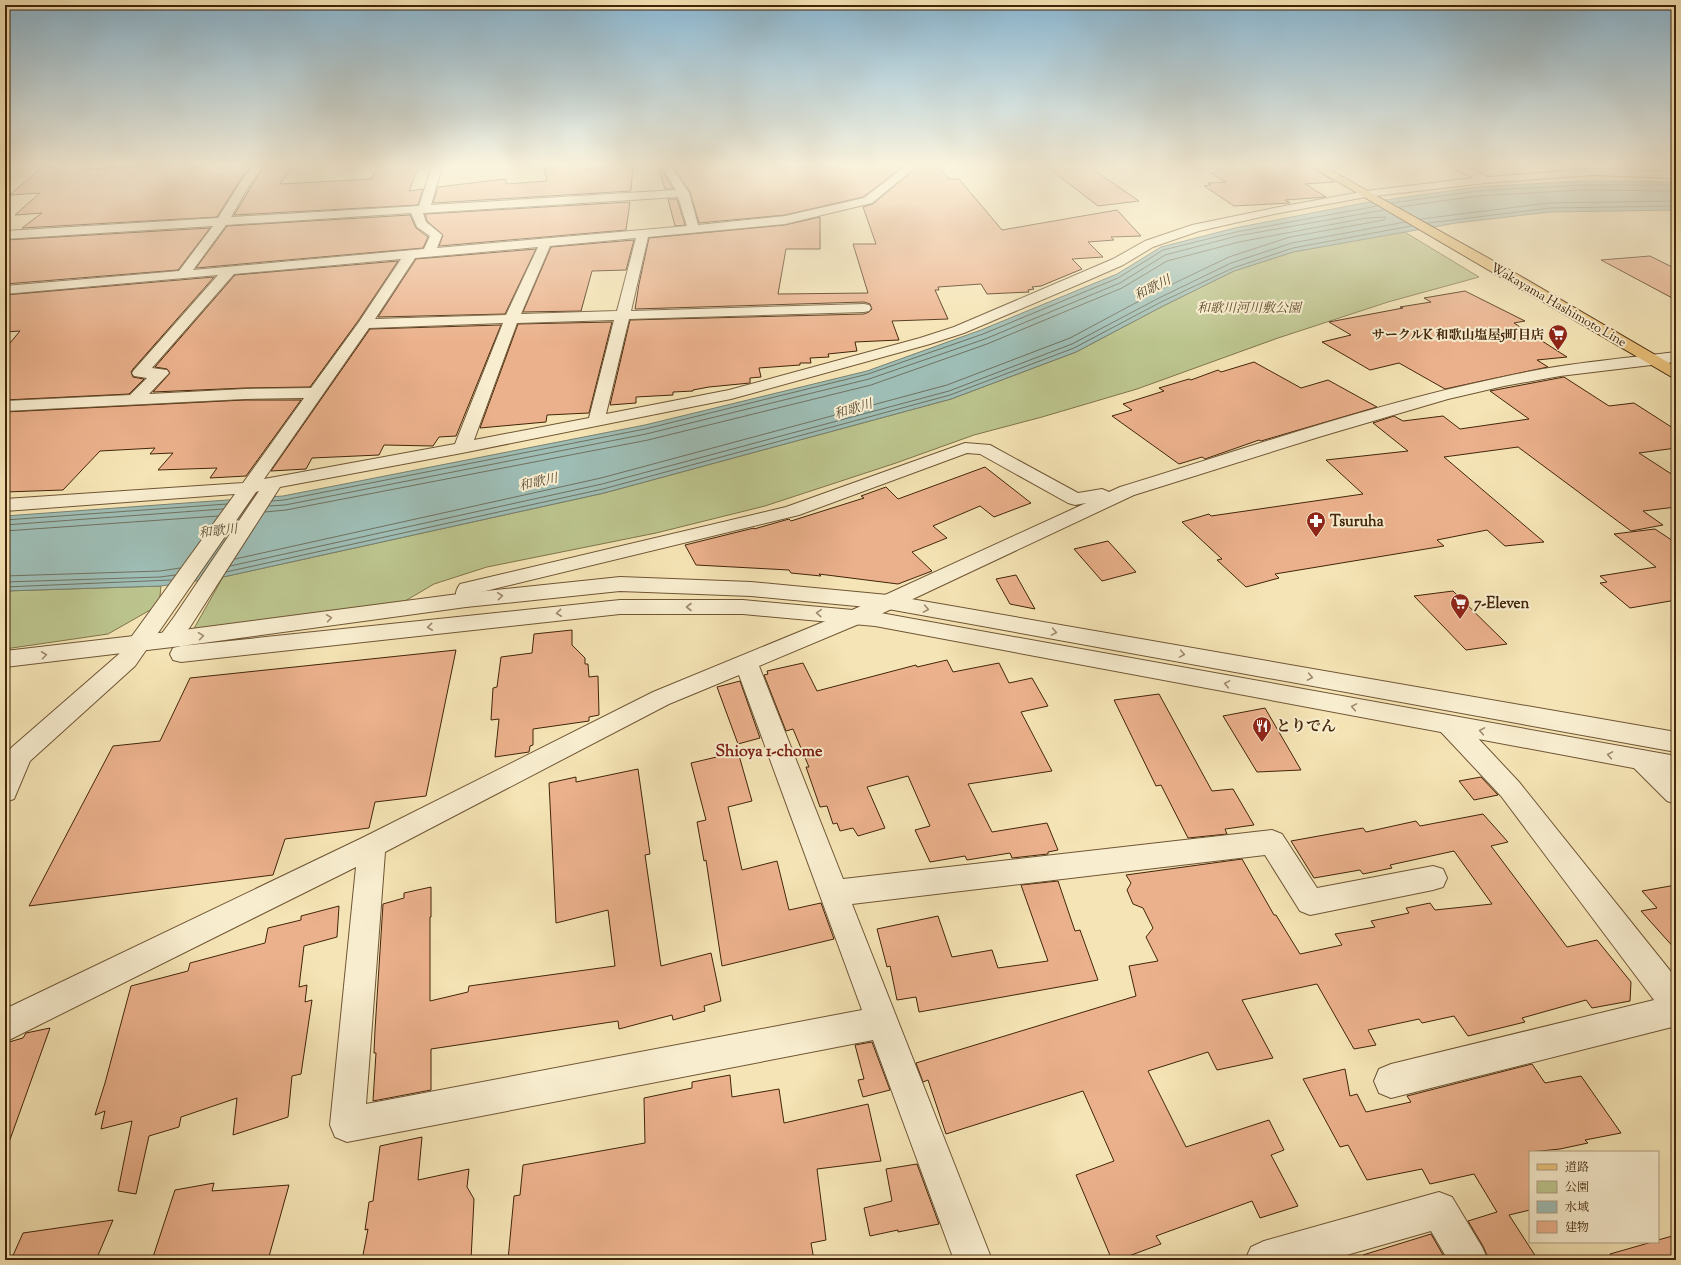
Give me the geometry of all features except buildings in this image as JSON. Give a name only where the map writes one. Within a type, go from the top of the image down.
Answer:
[{"type":"main road","name":"Wakayama Hashimoto Line","points":[[1426,225],[1676,373]]},
{"type":"main road","name":"Wakayama Hashimoto Line","points":[[1435,225],[1525,272],[1675,358]]},
{"type":"street","points":[[5,235],[171,225]]},
{"type":"street","points":[[183,274],[220,225]]},
{"type":"street","points":[[423,225],[436,235],[429,252]]},
{"type":"street","points":[[5,290],[644,234],[728,225]]},
{"type":"street","points":[[5,505],[244,493],[269,490],[462,448],[730,394],[925,341],[959,330],[1118,262],[1149,244],[1196,228],[1210,225]]},
{"type":"street","points":[[596,421],[644,234]]},
{"type":"street","points":[[462,448],[512,318],[546,242]]},
{"type":"street","points":[[5,791],[20,755],[138,645],[364,324],[411,254]]},
{"type":"street","points":[[134,400],[161,373],[140,373],[229,271]]},
{"type":"street","points":[[364,324],[623,314],[864,308]]},
{"type":"street","points":[[5,1026],[372,846],[661,698],[858,616],[1127,491],[1316,432],[1444,395],[1504,381],[1560,371],[1675,358]]},
{"type":"street","points":[[5,406],[245,394],[315,393]]},
{"type":"street","points":[[466,600],[467,589],[792,511],[965,448],[984,449],[1075,499],[1127,491]]},
{"type":"street","points":[[168,640],[182,622],[269,490]]},
{"type":"street","points":[[5,674],[138,645],[168,640],[466,600],[620,584],[751,589],[888,602],[1676,742]]},
{"type":"street","points":[[5,659],[138,645],[620,607],[743,607],[858,616],[1676,766]]},
{"type":"street","points":[[746,662],[973,1260]]},
{"type":"street","points":[[1450,725],[1510,789],[1676,1003]]},
{"type":"street","points":[[1642,760],[1676,793]]},
{"type":"street","points":[[834,893],[1272,842],[1310,902],[1433,878]]},
{"type":"street","points":[[372,846],[347,1125],[882,1022]]},
{"type":"street","points":[[1391,1081],[1676,1010]]},
{"type":"street","points":[[1264,1260],[1439,1210],[1468,1260]]},
{"type":"green space","name":"和歌川河川敷公園","points":[[1403,231],[1479,277],[1388,302],[1278,338],[1137,389],[974,435],[896,463],[765,506],[656,533],[487,567],[434,584],[400,604],[192,632],[223,577],[604,493],[951,399],[1076,352],[1163,306],[1234,271],[1293,252]]},
{"type":"green space","points":[[161,586],[159,605],[108,634],[5,649],[5,591]]},
{"type":"water","name":"和歌川","points":[[1250,225],[1445,225],[1293,252],[1234,271],[1163,306],[1076,352],[951,399],[604,493],[223,577],[161,586],[5,591],[5,516],[283,496],[645,425],[867,371],[981,330],[1117,274],[1161,247]]},
{"type":"place","name":"サークルK 和歌山塩屋5町目店","points":[[1558,351]]},
{"type":"place","name":"Tsuruha","points":[[1316,538]]},
{"type":"place","name":"7-Eleven","points":[[1460,620]]},
{"type":"place","name":"とりでん","points":[[1262,743]]},
{"type":"district","name":"Shioya 1-chome","points":[[769,750]]}]
